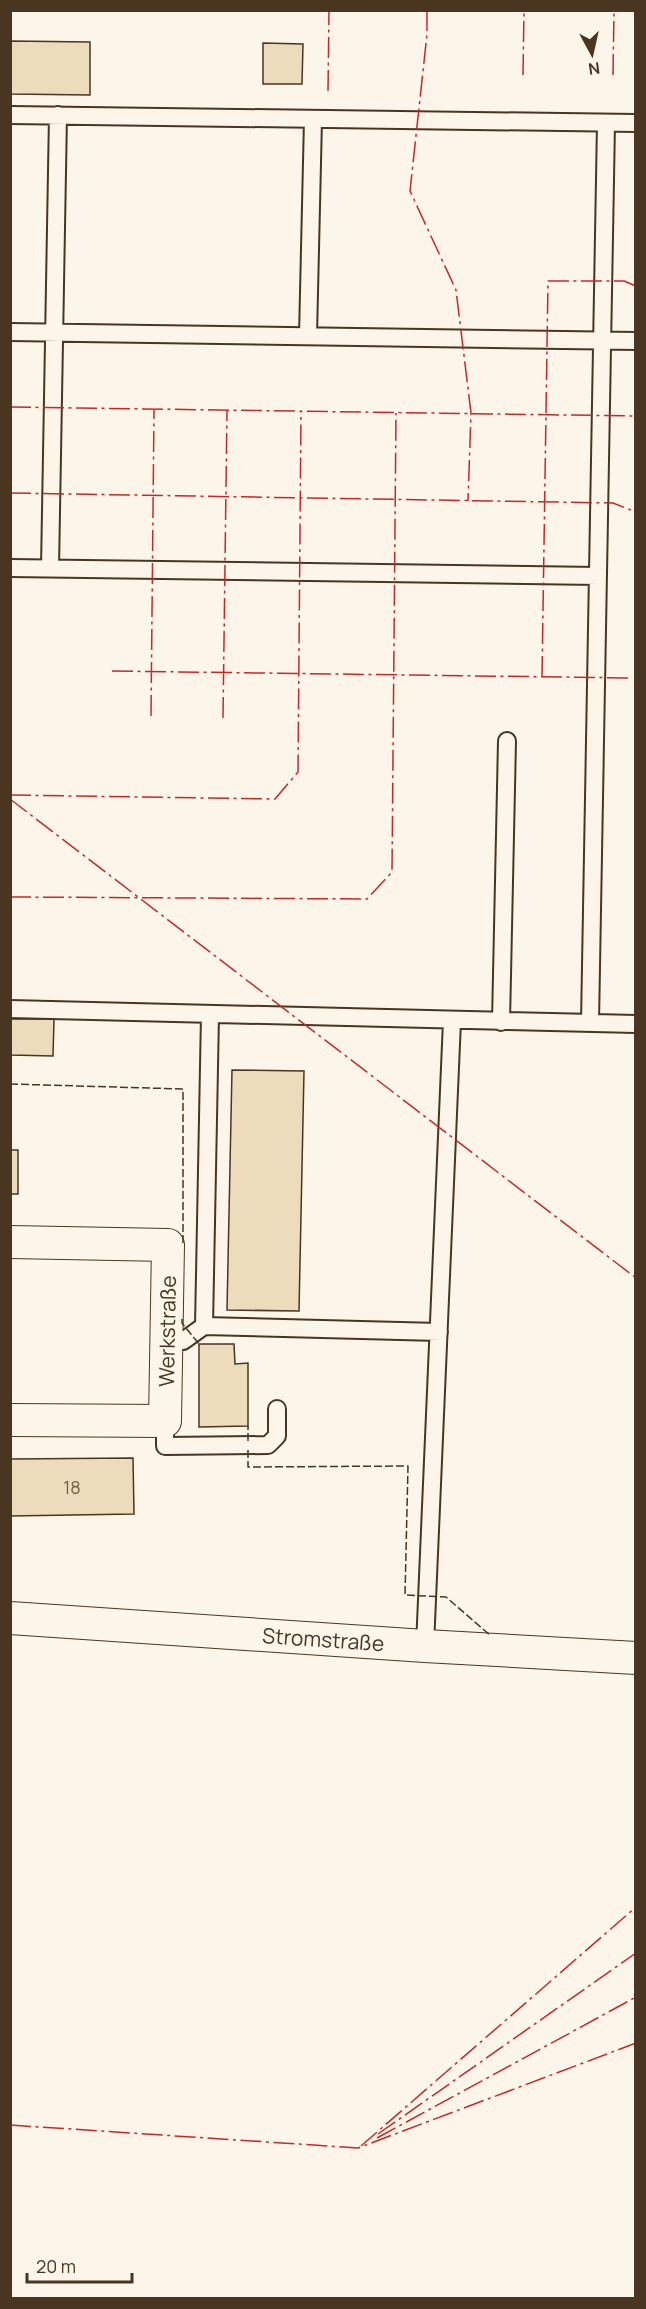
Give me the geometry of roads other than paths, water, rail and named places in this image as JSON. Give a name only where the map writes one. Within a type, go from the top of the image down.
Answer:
[{"type":"street","name":"Werkstraße","points":[[10,1242],[168,1245],[165,1421]]},
{"type":"street","points":[[10,1420],[165,1421]]},
{"type":"street","name":"Stromstraße","points":[[10,1618],[636,1658]]},
{"type":"lane","points":[[10,115],[636,123]]},
{"type":"lane","points":[[50,568],[58,115]]},
{"type":"lane","points":[[308,336],[313,119]]},
{"type":"lane","points":[[590,1023],[606,123]]},
{"type":"lane","points":[[10,332],[636,341]]},
{"type":"lane","points":[[10,568],[598,576]]},
{"type":"lane","points":[[501,1022],[507,741]]},
{"type":"lane","points":[[10,1009],[636,1024]]},
{"type":"lane","points":[[204,1326],[210,1015]]},
{"type":"lane","points":[[424,1646],[452,1021]]},
{"type":"lane","points":[[166,1341],[183,1341],[204,1326],[439,1332]]},
{"type":"lane","points":[[165,1421],[165,1446],[268,1445],[277,1436],[277,1409]]}]
